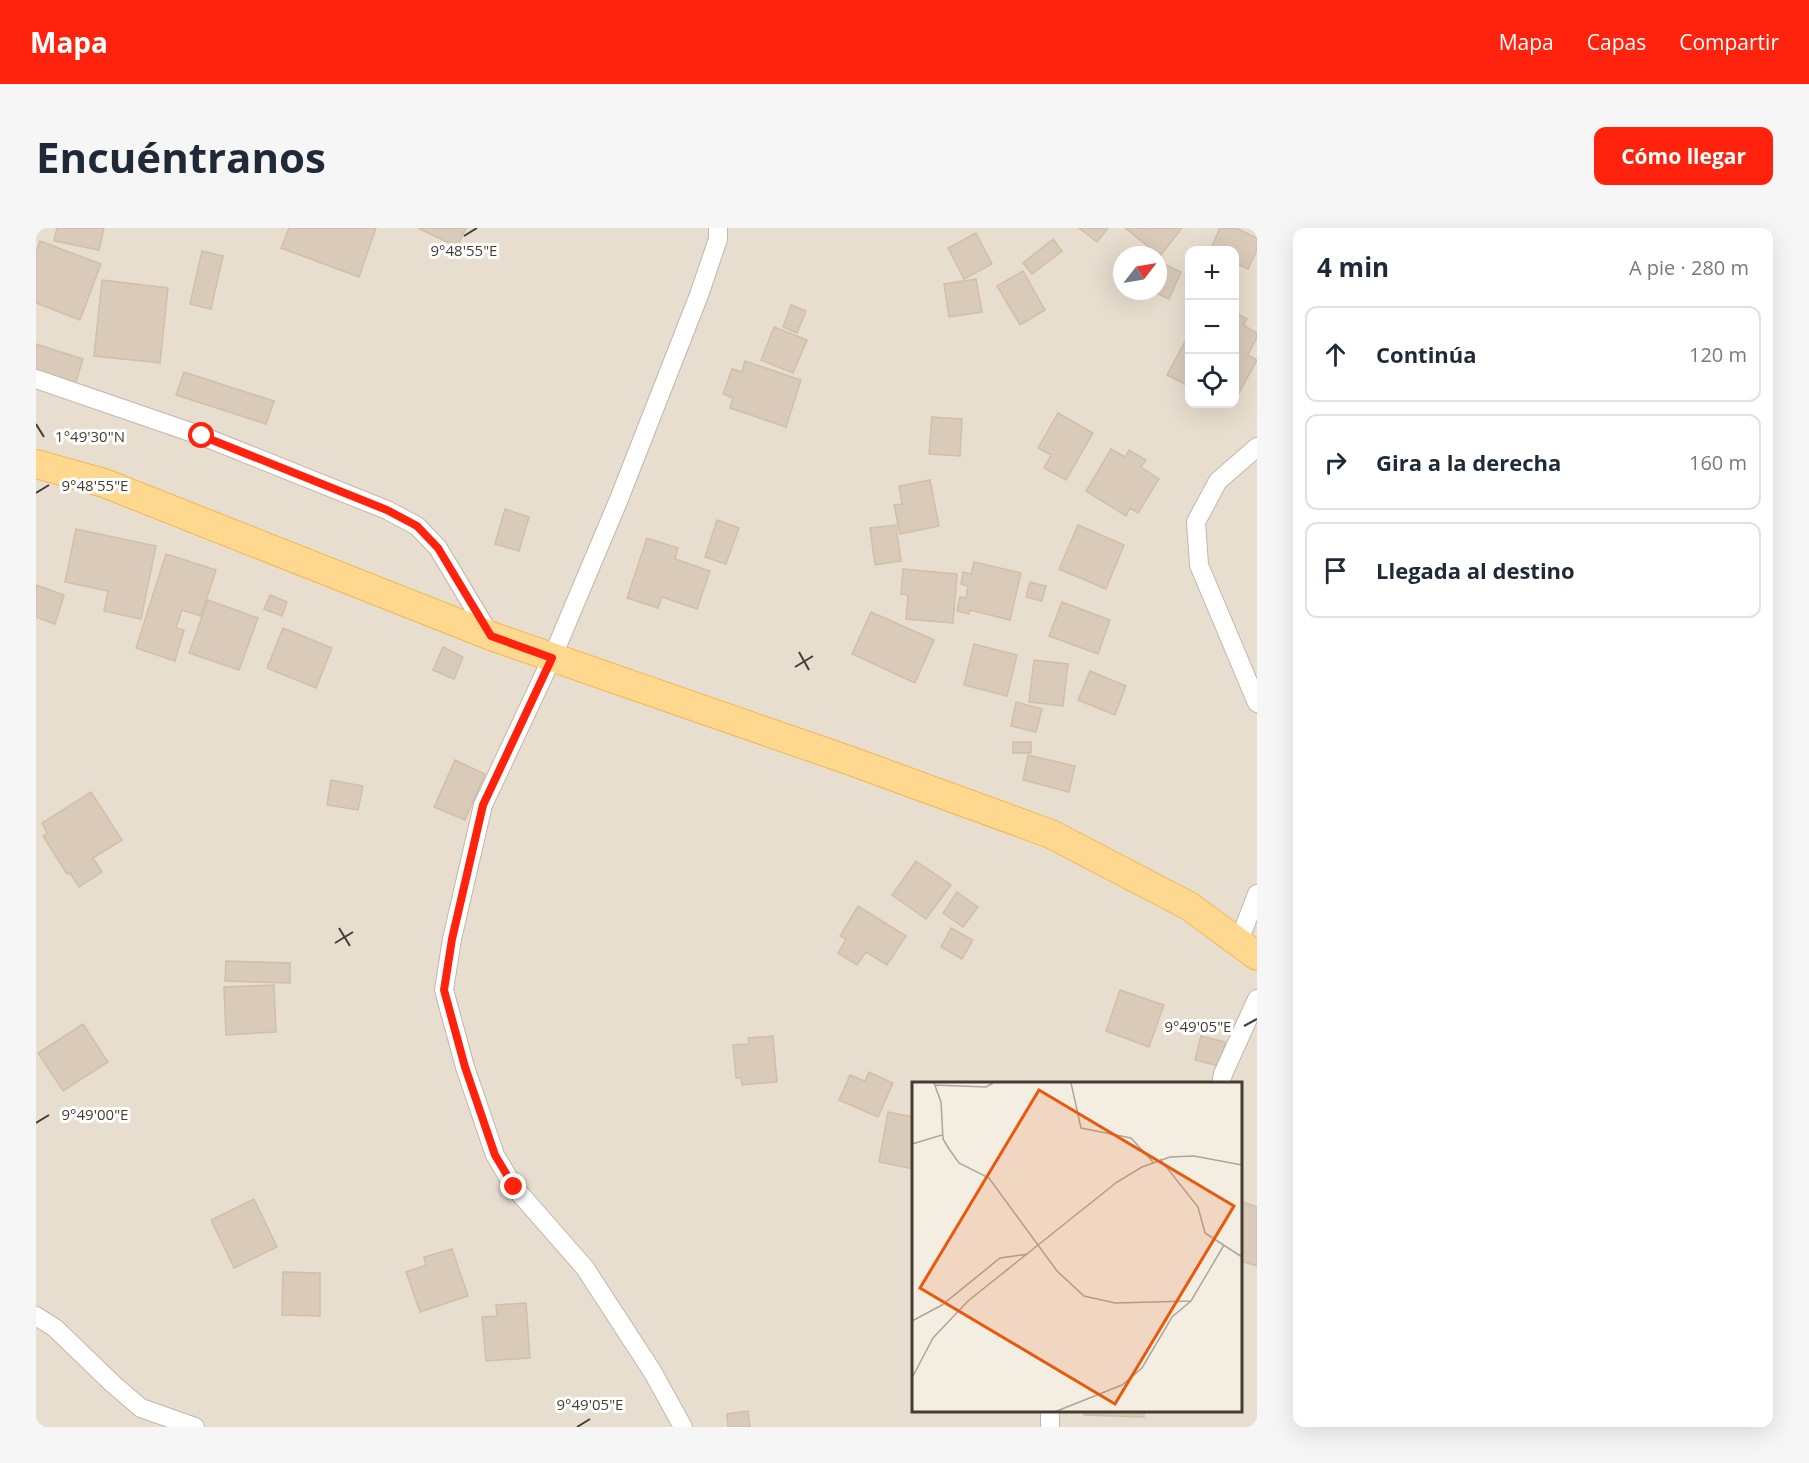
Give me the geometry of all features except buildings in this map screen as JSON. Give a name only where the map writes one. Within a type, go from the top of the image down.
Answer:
[{"type":"main road","points":[[36,464],[104,483],[491,636],[851,761],[1052,834],[1189,906],[1248,948]]},
{"type":"street","points":[[683,1427],[652,1371],[585,1268],[514,1187],[495,1155],[465,1067],[444,990],[452,939],[483,805],[552,658],[619,499],[667,379],[718,240],[718,228]]},
{"type":"street","points":[[36,379],[202,436],[387,510],[417,526],[438,548],[491,636]]},
{"type":"street","points":[[1257,447],[1218,481],[1196,522],[1198,565],[1257,703]]},
{"type":"street","points":[[1248,948],[1257,894]]},
{"type":"street","points":[[1221,1082],[1257,999]]},
{"type":"street","points":[[36,1316],[55,1328],[141,1408],[195,1427]]},
{"type":"shaded area","points":[[36,228],[1257,228],[1257,1427],[36,1427]]},
{"type":"route","points":[[202,436],[387,510],[417,526],[438,548],[491,636],[552,658],[483,805],[452,939],[444,990],[465,1067],[495,1155],[514,1187]]}]
